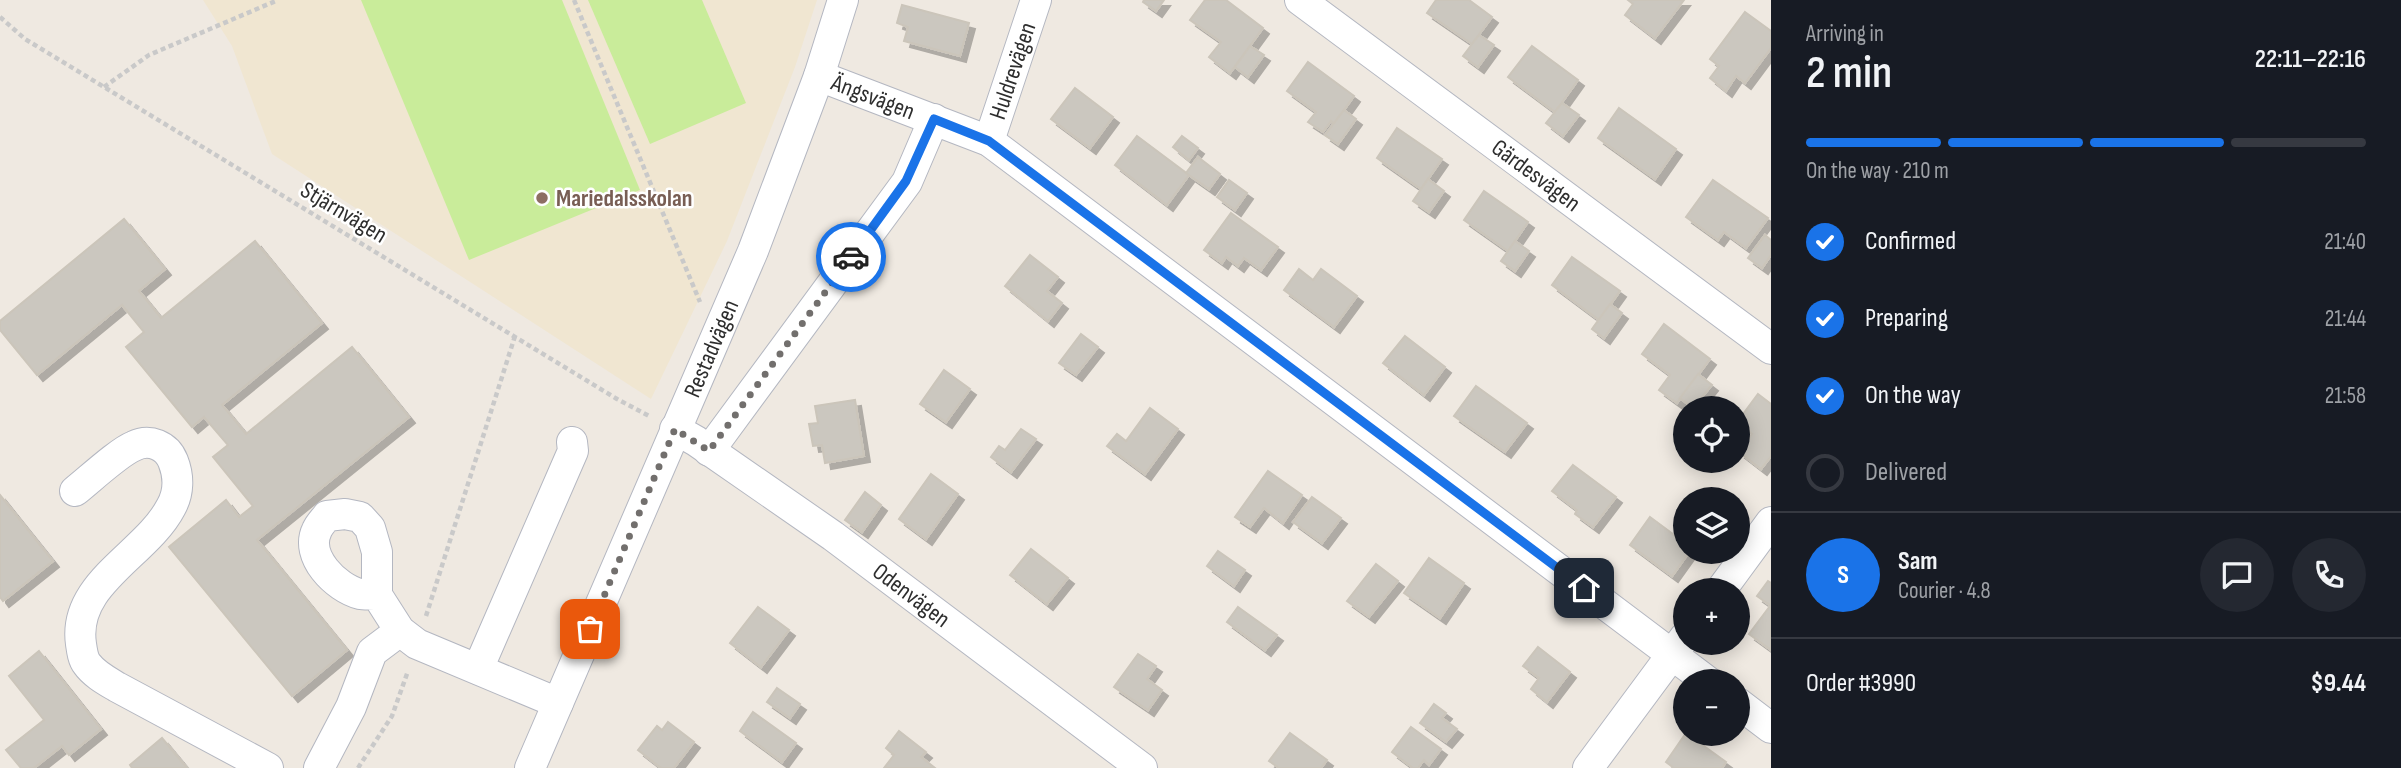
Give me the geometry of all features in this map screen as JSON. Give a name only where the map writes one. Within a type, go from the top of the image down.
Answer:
[{"type":"street","name":"Restadvägen","points":[[530,768],[753,251],[819,76],[843,0]]},
{"type":"street","name":"Huldrevägen","points":[[989,141],[1036,0]]},
{"type":"street","name":"Gärdesvägen","points":[[1300,0],[1771,349]]},
{"type":"street","name":"Ängsvägen","points":[[819,76],[989,141],[1673,642]]},
{"type":"street","points":[[709,451],[906,181],[934,119]]},
{"type":"street","name":"Odenvägen","points":[[675,429],[833,536],[1142,768]]},
{"type":"street","points":[[75,491],[133,446],[148,442],[160,445],[170,455],[177,471],[173,505],[161,523],[93,594],[83,612],[79,632],[82,650],[87,664],[98,675],[268,768]]},
{"type":"street","points":[[478,669],[573,451],[572,442]]},
{"type":"street","points":[[1730,578],[1771,522]]},
{"type":"street","points":[[377,595],[408,638],[558,703]]},
{"type":"street","points":[[319,768],[351,707],[372,652],[408,638]]},
{"type":"street","points":[[1588,768],[1673,654]]},
{"type":"street","name":"Ängsvägen","points":[[1686,655],[1697,669]]},
{"type":"street","points":[[1750,712],[1771,728]]},
{"type":"path","points":[[104,87],[149,55],[278,0]]},
{"type":"path","points":[[574,0],[703,309]]},
{"type":"path","name":"Stjärnvägen","points":[[0,17],[25,39],[617,399],[675,429]]},
{"type":"path","points":[[358,768],[392,716],[408,638],[515,336]]},
{"type":"shaded area","name":"Mariedalsskolan","points":[[203,0],[817,0],[795,67],[727,241],[651,399],[272,154],[232,46]]},
{"type":"green space","points":[[361,0],[562,0],[640,190],[469,260]]},
{"type":"green space","points":[[588,0],[702,0],[746,103],[650,144]]},
{"type":"building","points":[[1164,0],[1156,11],[1143,2]]},
{"type":"building","points":[[1205,0],[1226,0],[1263,28],[1230,73],[1209,57],[1221,42],[1190,20]]},
{"type":"building","points":[[1436,0],[1469,0],[1492,17],[1472,44],[1427,13]]},
{"type":"building","points":[[1628,0],[1684,0],[1655,38],[1625,15],[1633,4]]},
{"type":"building","points":[[902,5],[969,23],[960,56],[904,41],[908,27],[897,23]]},
{"type":"building","points":[[1745,12],[1771,31],[1771,48],[1745,83],[1736,76],[1726,91],[1710,78],[1719,66],[1710,59]]},
{"type":"building","points":[[1479,35],[1494,45],[1478,67],[1463,56]]},
{"type":"building","points":[[1250,46],[1264,55],[1248,77],[1235,67]]},
{"type":"building","points":[[1532,46],[1578,80],[1555,112],[1508,77]]},
{"type":"building","points":[[1308,62],[1354,96],[1334,124],[1331,121],[1323,132],[1308,122],[1316,112],[1287,91]]},
{"type":"building","points":[[1075,88],[1113,117],[1090,148],[1051,119]]},
{"type":"building","points":[[1562,103],[1579,115],[1563,136],[1546,123]]},
{"type":"building","points":[[1619,108],[1676,149],[1655,179],[1598,138]]},
{"type":"building","points":[[1344,110],[1356,119],[1338,144],[1325,135]]},
{"type":"building","points":[[1397,128],[1442,159],[1421,189],[1377,158]]},
{"type":"building","points":[[1137,136],[1189,175],[1167,205],[1115,165]]},
{"type":"building","points":[[1182,136],[1198,148],[1189,160],[1173,147]]},
{"type":"building","points":[[1198,157],[1220,174],[1209,189],[1186,173]]},
{"type":"building","points":[[1428,179],[1444,191],[1429,212],[1413,201]]},
{"type":"building","points":[[1229,180],[1247,193],[1235,210],[1217,197]]},
{"type":"building","points":[[1713,180],[1768,218],[1746,248],[1724,232],[1718,240],[1686,217]]},
{"type":"building","points":[[1484,191],[1528,222],[1508,251],[1464,220]]},
{"type":"building","points":[[1231,213],[1278,247],[1261,270],[1244,258],[1238,266],[1226,257],[1222,263],[1204,250]]},
{"type":"building","points":[[124,219],[165,269],[139,291],[161,318],[255,241],[322,323],[222,405],[246,434],[352,347],[409,417],[257,540],[347,650],[292,696],[169,547],[226,500],[239,517],[253,506],[213,457],[228,445],[204,417],[192,427],[126,347],[144,332],[122,305],[37,375],[0,330],[0,321]]},
{"type":"building","points":[[1765,235],[1771,240],[1771,255],[1762,268],[1748,258]]},
{"type":"building","points":[[1515,241],[1529,251],[1515,271],[1501,261]]},
{"type":"building","points":[[1030,255],[1058,277],[1047,291],[1062,303],[1048,321],[1005,286]]},
{"type":"building","points":[[1572,257],[1620,291],[1599,320],[1552,285]]},
{"type":"building","points":[[1299,269],[1313,280],[1321,269],[1357,296],[1334,327],[1284,290]]},
{"type":"building","points":[[1610,304],[1622,313],[1604,338],[1592,329]]},
{"type":"building","points":[[1664,324],[1710,359],[1682,396],[1673,396],[1673,400],[1659,390],[1670,375],[1642,354]]},
{"type":"building","points":[[1081,334],[1098,347],[1076,375],[1059,363]]},
{"type":"building","points":[[1405,336],[1445,367],[1424,395],[1383,363]]},
{"type":"building","points":[[944,370],[970,389],[946,422],[920,404]]},
{"type":"building","points":[[1698,374],[1712,385],[1703,396],[1682,396]]},
{"type":"building","points":[[1476,386],[1527,423],[1505,452],[1454,416]]},
{"type":"building","points":[[1758,394],[1771,404],[1771,456],[1761,469],[1750,460],[1750,405]]},
{"type":"building","points":[[855,400],[864,456],[825,463],[822,445],[813,446],[809,424],[818,423],[815,406]]},
{"type":"building","points":[[1150,408],[1178,429],[1145,474],[1107,446],[1117,434],[1126,441]]},
{"type":"building","points":[[1021,429],[1036,439],[1011,472],[991,457],[999,446],[1005,450]]},
{"type":"building","points":[[1573,465],[1616,497],[1593,527],[1575,514],[1577,510],[1552,491]]},
{"type":"building","points":[[1268,471],[1302,495],[1283,523],[1264,508],[1250,527],[1235,517]]},
{"type":"building","points":[[931,474],[958,494],[926,539],[899,519]]},
{"type":"building","points":[[865,492],[881,505],[862,532],[845,520]]},
{"type":"building","points":[[0,495],[53,561],[3,601],[0,597]]},
{"type":"building","points":[[1312,497],[1341,518],[1322,543],[1293,522]]},
{"type":"building","points":[[1650,517],[1673,534],[1673,564],[1681,564],[1672,576],[1630,545]]},
{"type":"building","points":[[1031,549],[1068,578],[1047,604],[1010,575]]},
{"type":"building","points":[[1218,551],[1245,570],[1234,586],[1207,566]]},
{"type":"building","points":[[1429,558],[1464,583],[1440,618],[1404,593]]},
{"type":"building","points":[[1376,564],[1398,581],[1369,617],[1347,601]]},
{"type":"building","points":[[1768,581],[1771,583],[1771,606],[1757,596]]},
{"type":"building","points":[[1770,606],[1771,606],[1771,650],[1750,633]]},
{"type":"building","points":[[758,607],[789,630],[761,667],[730,643]]},
{"type":"building","points":[[1238,607],[1277,635],[1265,650],[1227,622]]},
{"type":"building","points":[[1538,647],[1570,672],[1547,702],[1531,689],[1539,678],[1523,666]]},
{"type":"building","points":[[39,651],[101,729],[69,755],[62,746],[34,768],[21,768],[6,750],[44,720],[9,676]]},
{"type":"building","points":[[1138,654],[1156,666],[1147,679],[1162,690],[1148,710],[1114,687]]},
{"type":"building","points":[[777,688],[800,704],[790,718],[767,702]]},
{"type":"building","points":[[1434,704],[1446,713],[1442,718],[1457,729],[1446,742],[1420,723]]},
{"type":"building","points":[[753,712],[796,743],[782,762],[740,731]]},
{"type":"building","points":[[668,722],[694,742],[674,768],[661,768],[638,750],[657,726],[662,730]]},
{"type":"building","points":[[1411,727],[1441,749],[1429,765],[1424,760],[1418,768],[1413,768],[1392,752]]},
{"type":"building","points":[[899,731],[926,752],[921,757],[935,768],[884,768],[894,755],[886,748]]},
{"type":"building","points":[[1290,733],[1327,760],[1321,768],[1279,768],[1269,761]]},
{"type":"building","points":[[162,738],[187,768],[132,768],[130,765]]},
{"type":"building","points":[[1677,746],[1704,746],[1726,762],[1722,768],[1674,768],[1666,762]]},
{"type":"way so far","points":[[590,629],[675,429],[709,451],[851,257]]},
{"type":"place","name":"Mariedalsskolan","points":[[542,198]]},
{"type":"route","points":[[851,257],[906,181],[934,119],[989,141],[1584,588]]}]
